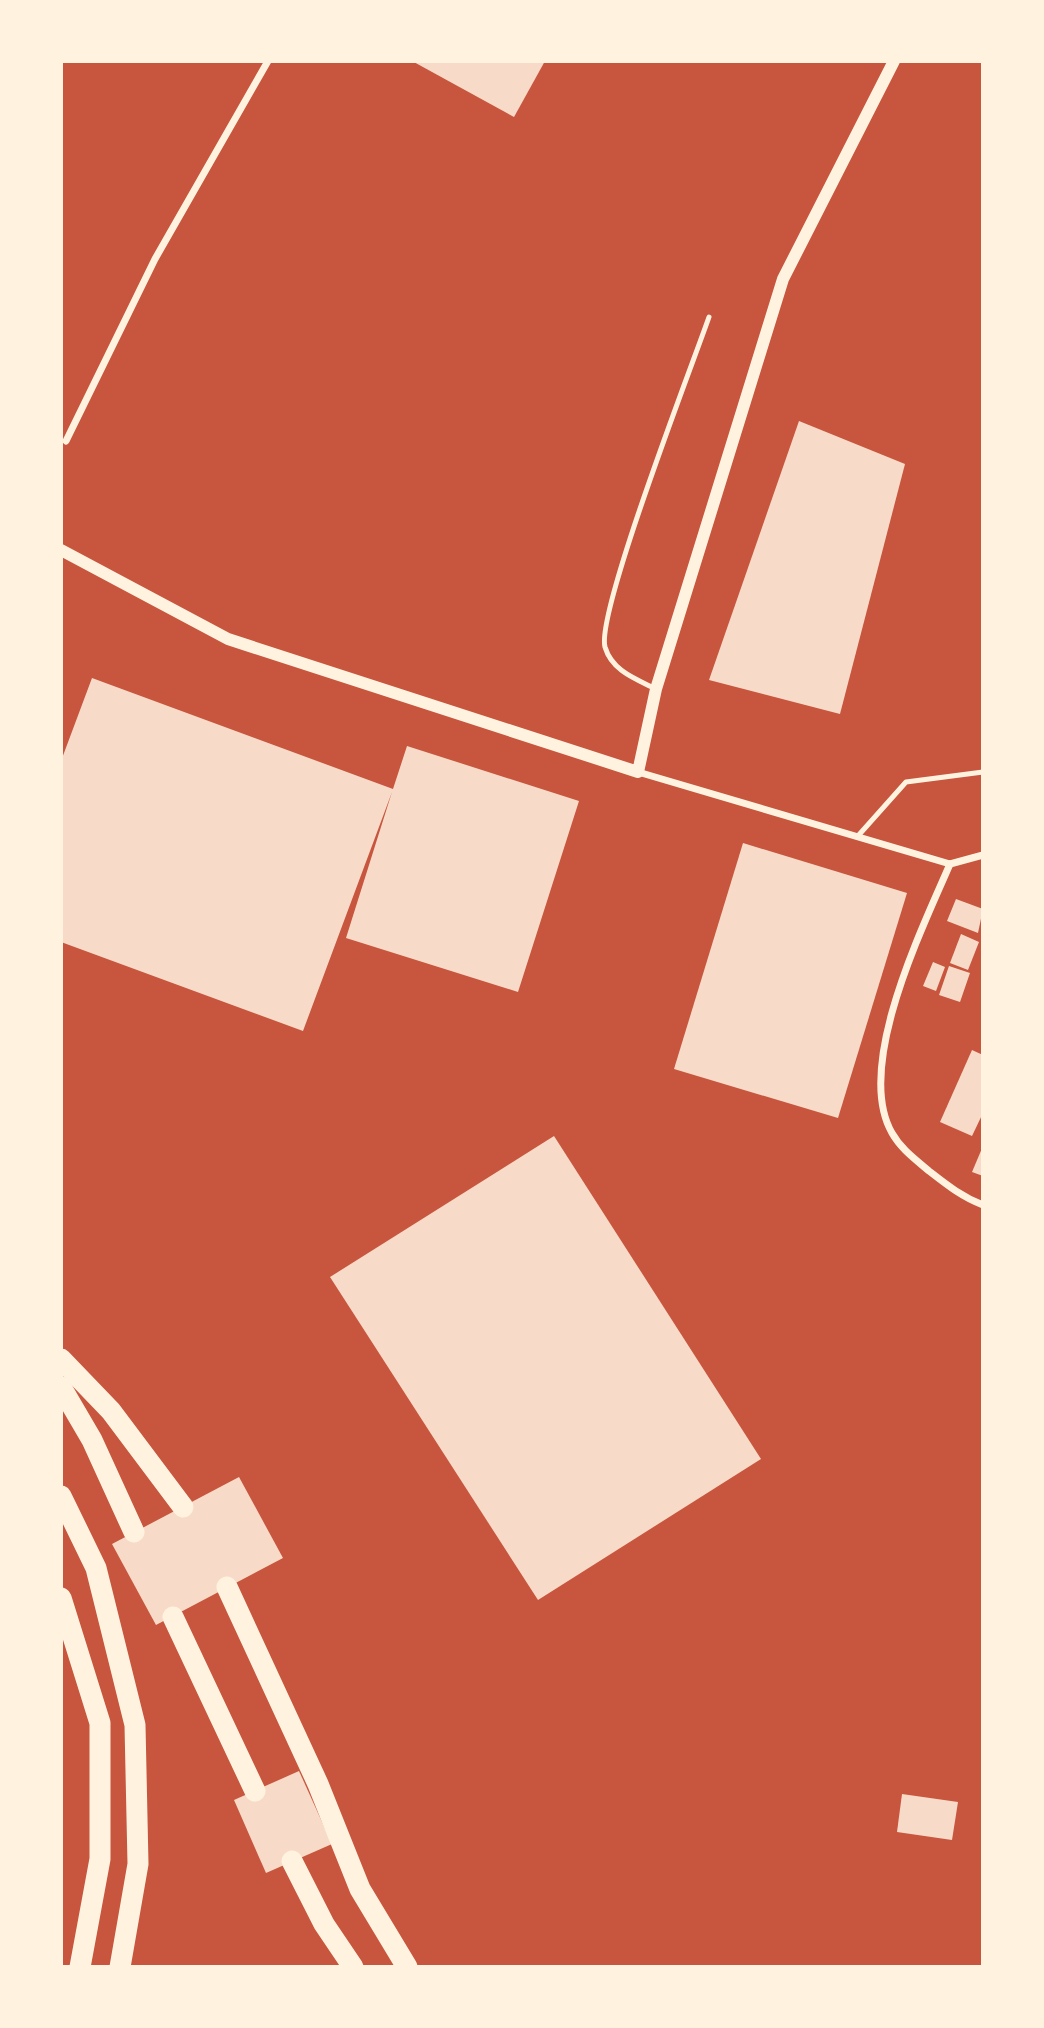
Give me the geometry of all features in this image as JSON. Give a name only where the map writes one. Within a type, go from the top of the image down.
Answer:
[{"type":"highway","points":[[61,1359],[111,1411],[183,1507]]},
{"type":"highway","points":[[61,1387],[92,1440],[134,1532]]},
{"type":"highway","points":[[61,1496],[96,1568],[135,1725],[138,1864],[120,1967]]},
{"type":"highway","points":[[227,1587],[318,1784],[360,1889],[407,1967]]},
{"type":"highway","points":[[61,1598],[100,1723],[100,1859],[80,1967]]},
{"type":"highway","points":[[173,1617],[255,1791]]},
{"type":"highway","points":[[292,1861],[324,1924],[354,1967]]},
{"type":"street","points":[[66,441],[155,259],[268,61]]},
{"type":"street","points":[[638,772],[656,689],[783,279],[894,61]]},
{"type":"street","points":[[61,550],[228,639],[638,772],[950,864],[983,855]]},
{"type":"street","points":[[950,864],[916,943],[880,1058],[881,1104],[891,1132],[902,1148],[962,1197],[983,1205]]},
{"type":"lane","points":[[656,689],[618,670],[604,645],[612,592],[709,317]]},
{"type":"lane","points":[[857,837],[906,782],[983,772]]},
{"type":"building","points":[[412,61],[545,61],[514,117]]},
{"type":"building","points":[[799,421],[905,464],[840,714],[709,680]]},
{"type":"building","points":[[92,678],[393,789],[407,746],[579,801],[518,992],[346,938],[392,792],[303,1031],[61,942],[61,761]]},
{"type":"building","points":[[743,843],[907,893],[838,1118],[674,1069]]},
{"type":"building","points":[[956,899],[983,909],[978,933],[947,921]]},
{"type":"building","points":[[961,934],[979,942],[968,970],[950,963]]},
{"type":"building","points":[[933,962],[945,967],[936,991],[923,986]]},
{"type":"building","points":[[949,966],[970,973],[960,1002],[939,995]]},
{"type":"building","points":[[972,1050],[983,1055],[983,1113],[972,1136],[940,1122]]},
{"type":"building","points":[[554,1136],[761,1459],[538,1600],[330,1277]]},
{"type":"building","points":[[983,1146],[983,1176],[972,1172]]},
{"type":"building","points":[[239,1477],[283,1558],[156,1625],[112,1544]]},
{"type":"building","points":[[299,1771],[332,1844],[266,1873],[234,1800]]},
{"type":"building","points":[[902,1794],[958,1802],[952,1840],[897,1832]]}]
